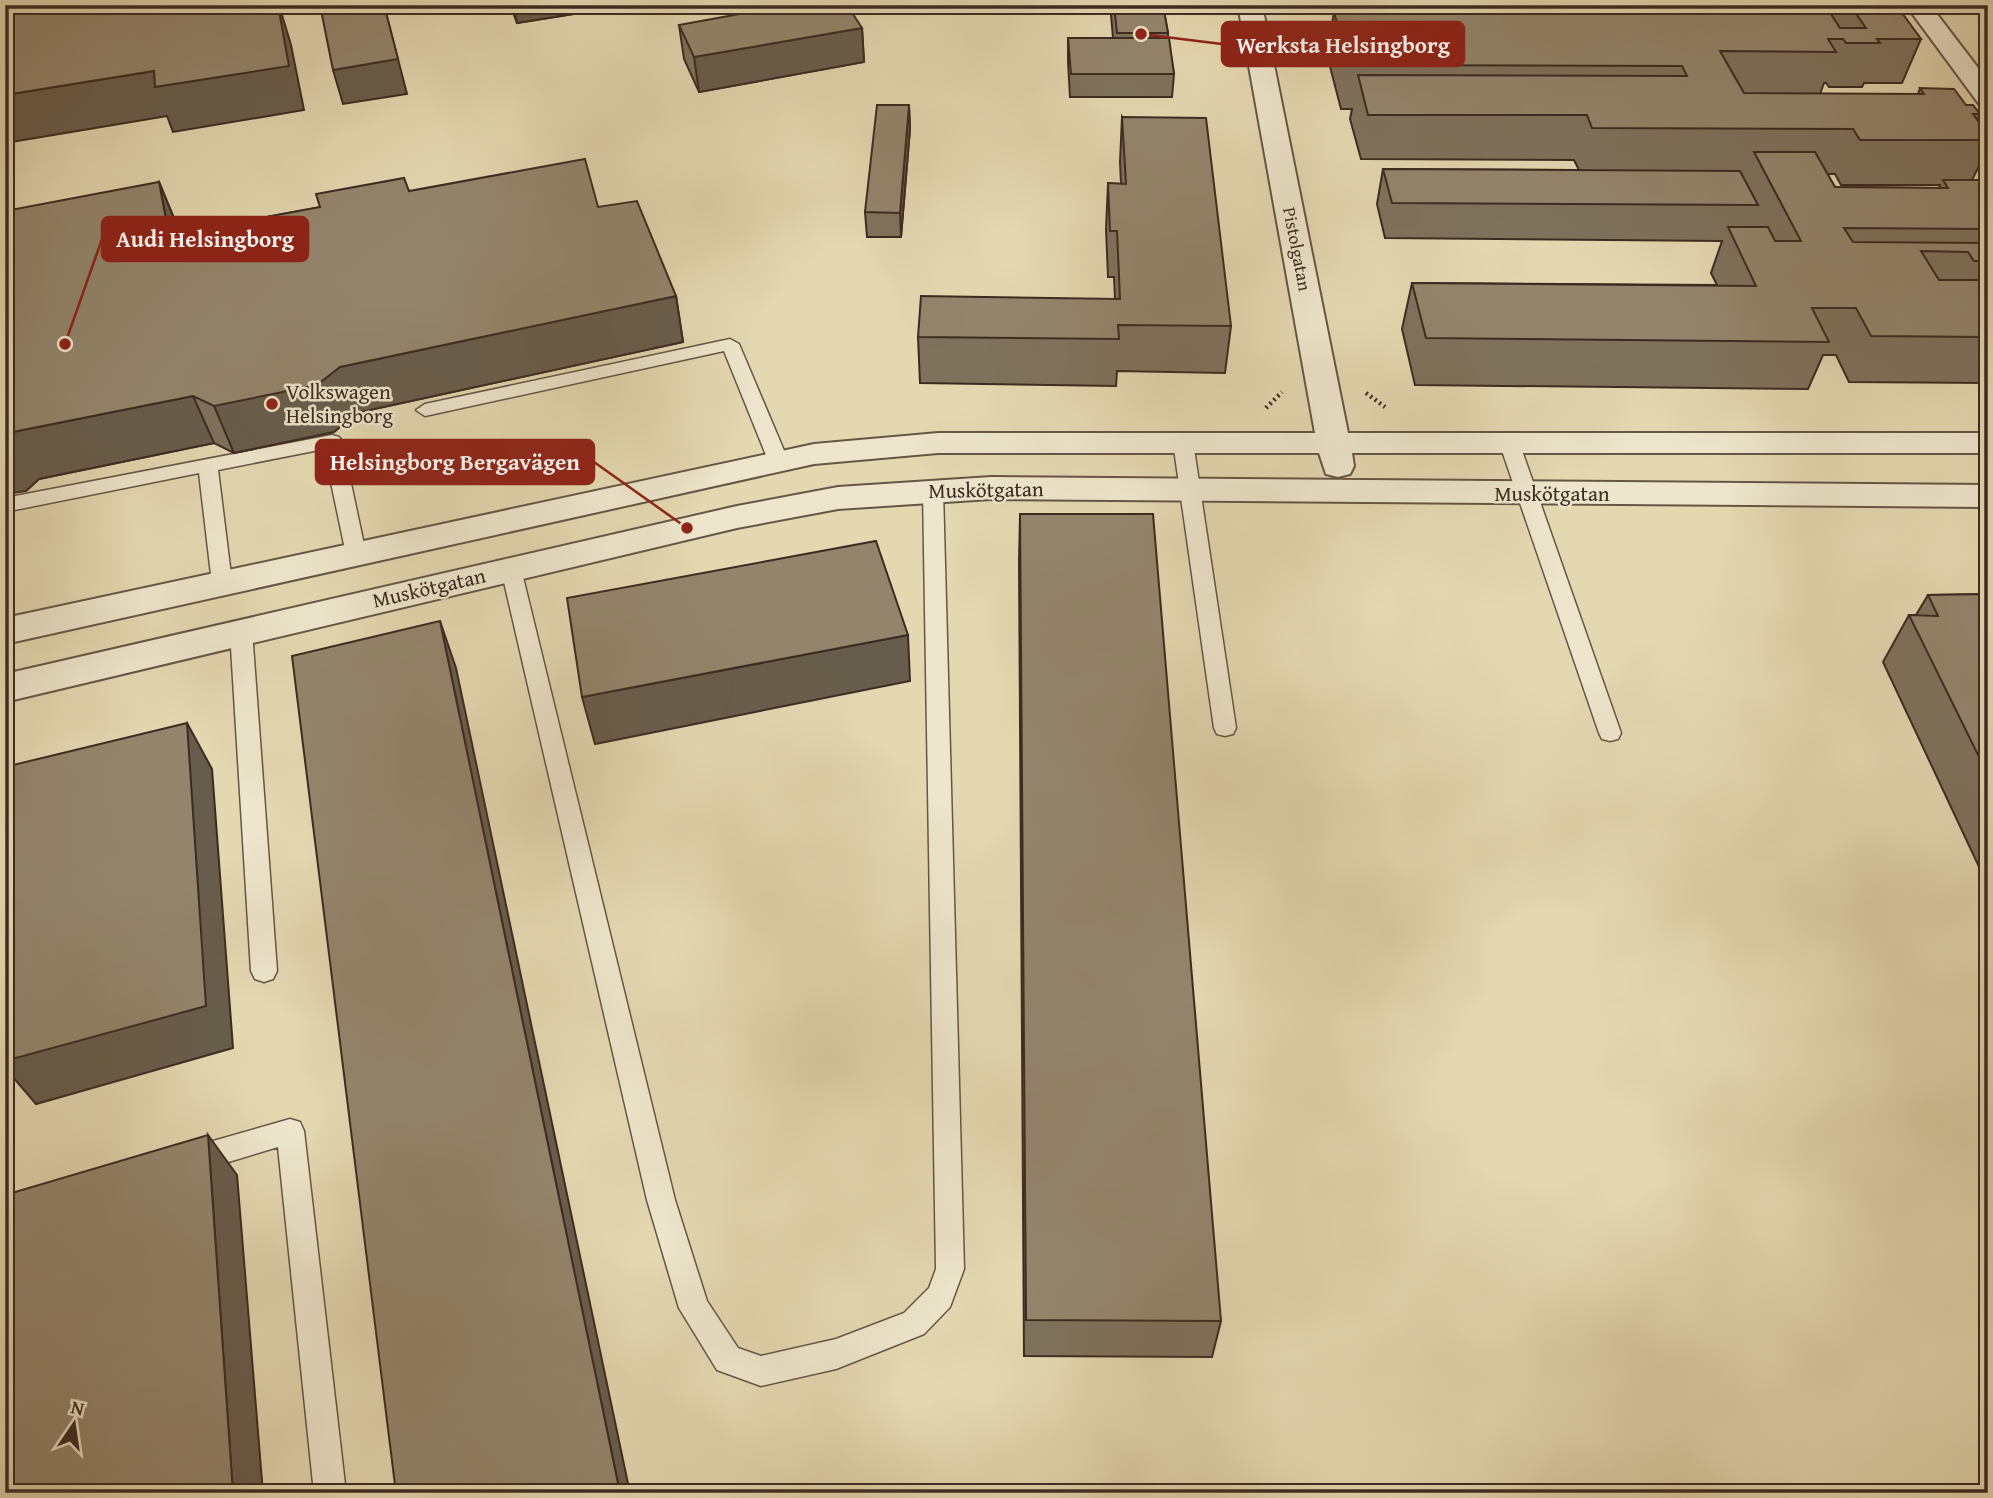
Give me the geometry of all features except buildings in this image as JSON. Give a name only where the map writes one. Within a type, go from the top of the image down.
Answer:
[{"type":"street","name":"Pistolgatan","points":[[1250,5],[1343,492]]},
{"type":"street","points":[[1918,5],[1988,99]]},
{"type":"street","points":[[5,631],[814,454],[938,443],[1988,443]]},
{"type":"street","name":"Muskötgatan","points":[[5,688],[737,517],[838,498],[933,490],[1988,496]]},
{"type":"lane","points":[[425,410],[730,344],[778,460]]},
{"type":"lane","points":[[5,505],[332,442],[356,554]]},
{"type":"lane","points":[[1184,442],[1225,728]]},
{"type":"lane","points":[[1508,442],[1610,733]]},
{"type":"lane","points":[[208,466],[222,583]]},
{"type":"lane","points":[[512,569],[661,1200],[679,1260],[694,1308],[728,1360],[761,1371],[836,1354],[914,1324],[940,1297],[950,1269],[933,490]]},
{"type":"lane","points":[[241,631],[264,971]]},
{"type":"lane","points":[[160,1169],[289,1131],[330,1493]]},
{"type":"place","name":"Werksta Helsingborg","points":[[1141,34]]},
{"type":"place","name":"Audi Helsingborg","points":[[65,344]]},
{"type":"place","name":"Volkswagen Helsingborg","points":[[272,404]]},
{"type":"place","name":"Helsingborg Bergavägen","points":[[687,528]]}]
